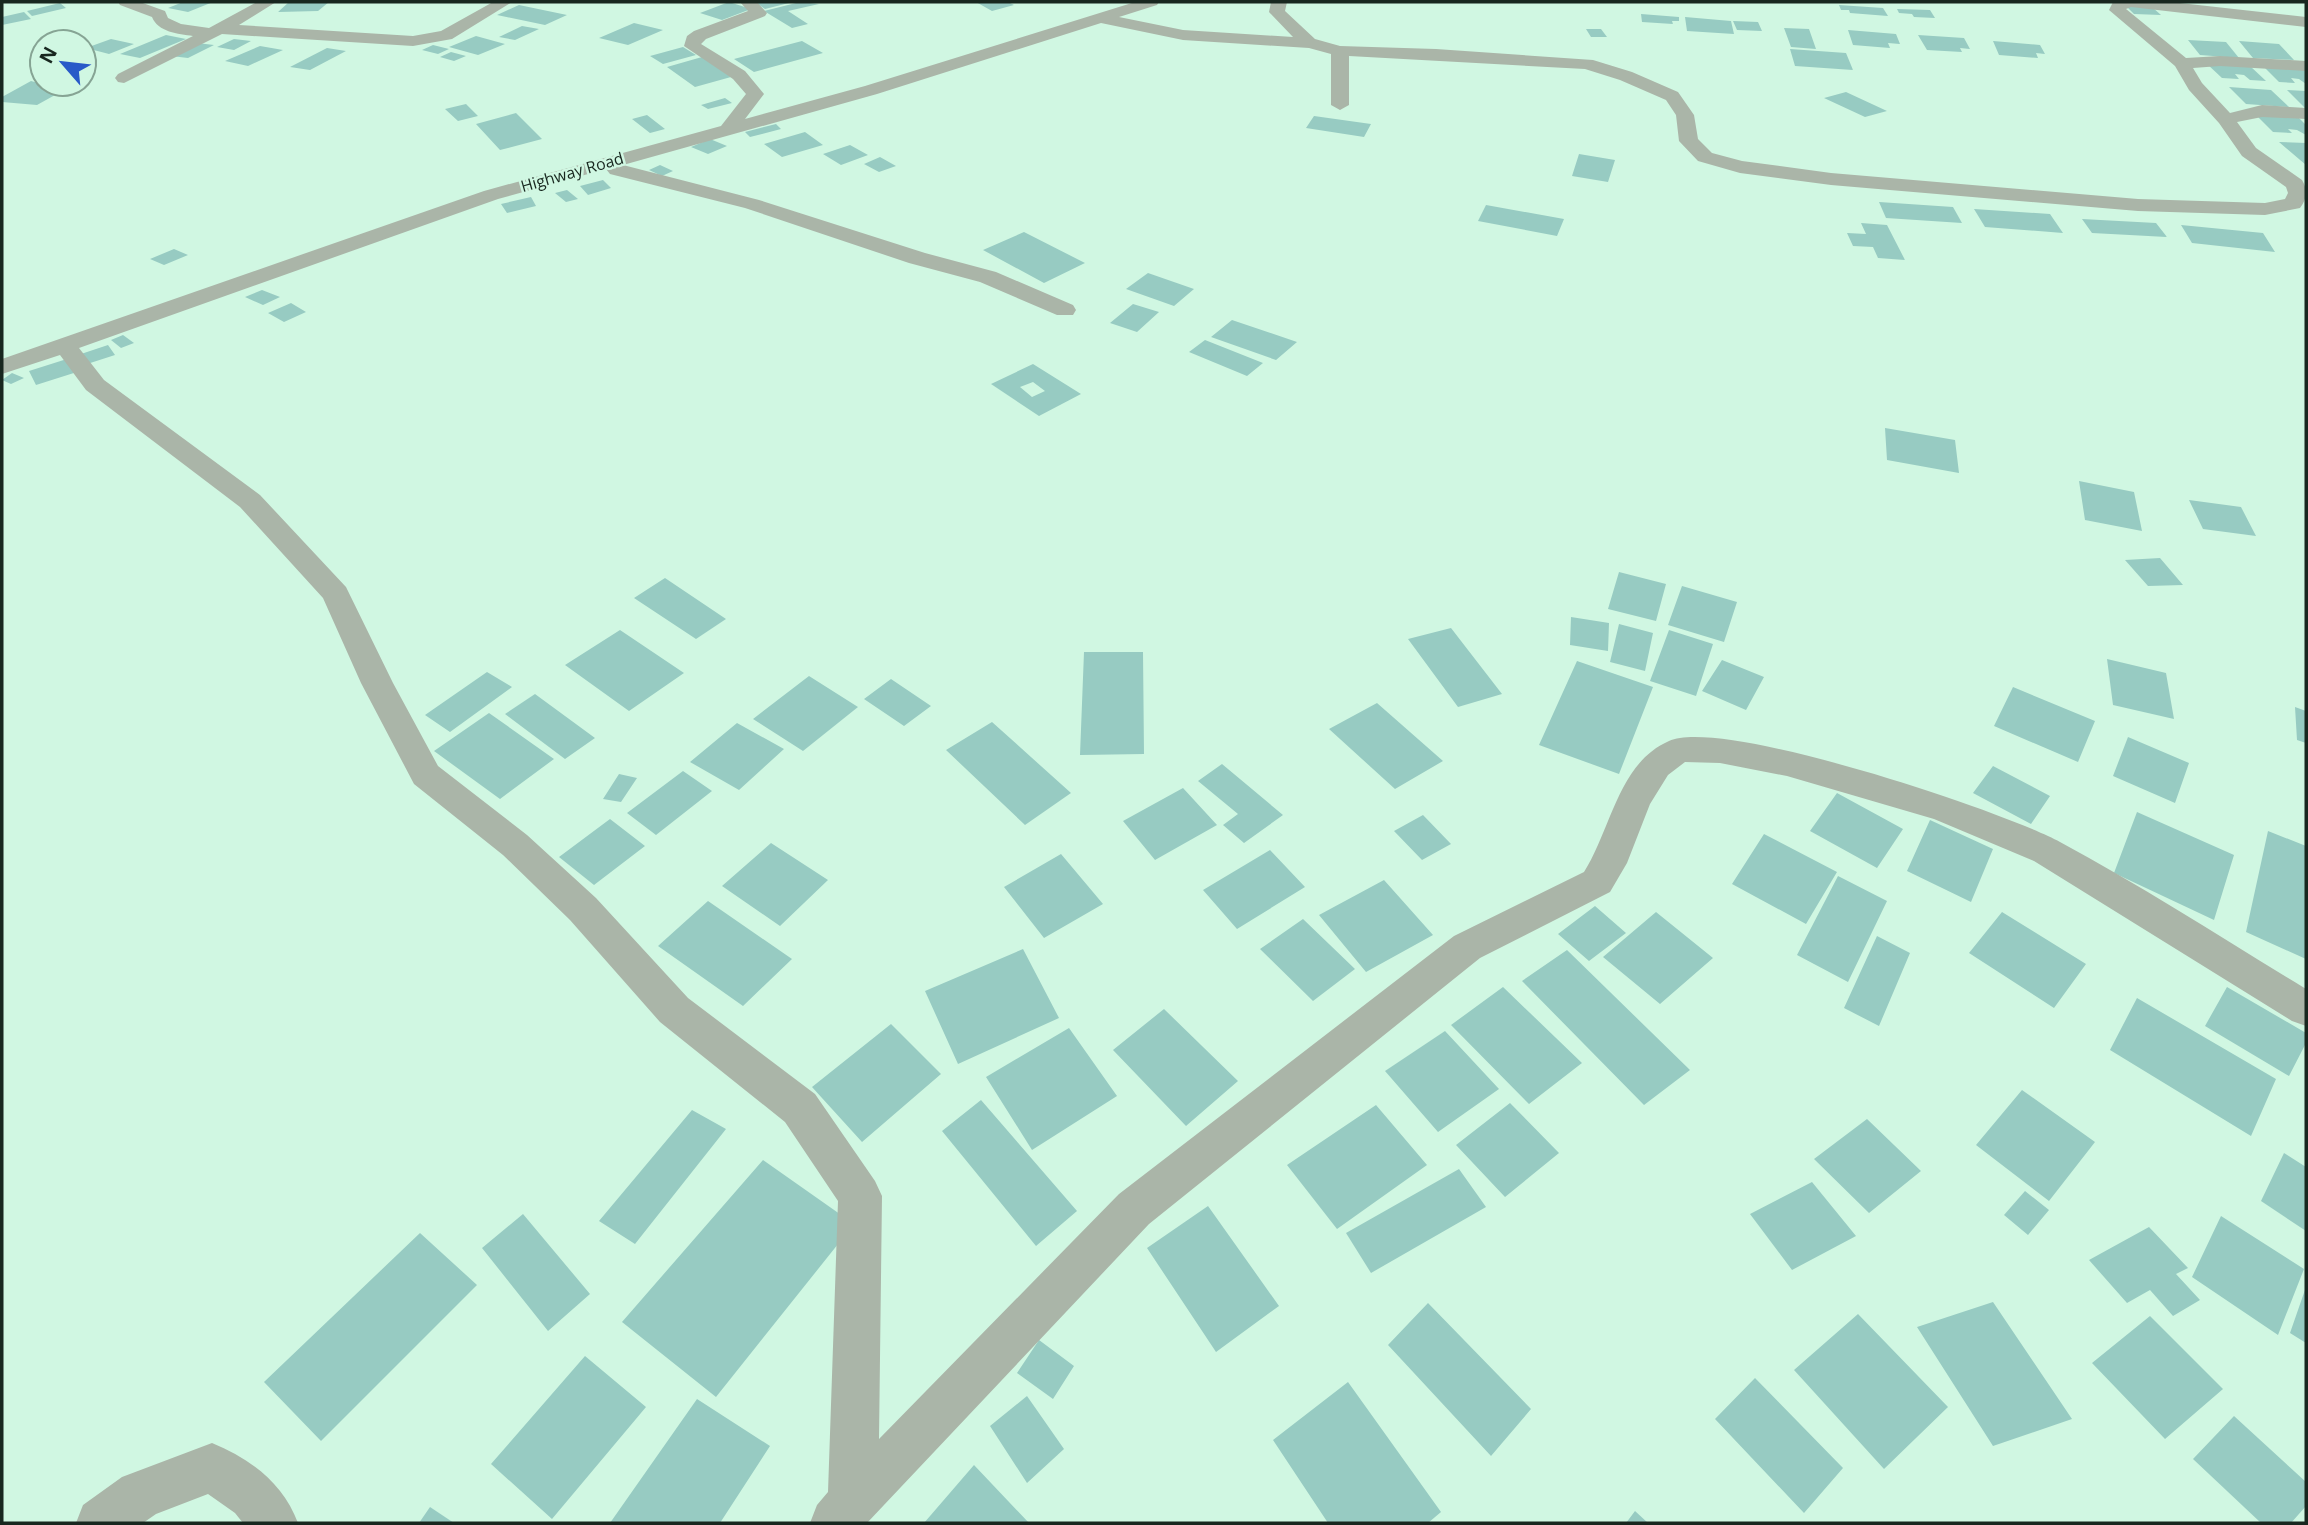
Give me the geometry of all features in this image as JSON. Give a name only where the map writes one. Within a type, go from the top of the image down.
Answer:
[{"type":"street","points":[[125,2],[159,14],[161,21],[177,29],[413,41],[446,35],[504,2]]},
{"type":"street","points":[[124,78],[268,2]]},
{"type":"street","points":[[728,129],[755,94],[738,75],[692,46],[701,34],[759,13],[748,2]]},
{"type":"street","points":[[1088,2],[1101,19],[1183,35],[1309,43],[1340,51],[1587,64],[1626,76],[1672,96],[1685,115],[1689,141],[1705,157],[1740,167],[1831,178],[2138,205],[2265,209],[2293,204],[2301,181],[2249,152],[2226,119],[2195,86],[2182,63],[2117,10],[2118,5],[2121,2],[2131,2],[2306,22]]},
{"type":"street","name":"Highway Road","points":[[2,367],[479,199],[870,90],[1151,2]]},
{"type":"street","points":[[1279,2],[1277,12],[1309,43]]},
{"type":"street","points":[[1340,51],[1340,105]]},
{"type":"street","points":[[2182,63],[2220,61],[2306,65]]},
{"type":"street","points":[[2226,119],[2262,111],[2306,113]]},
{"type":"street","points":[[608,161],[617,170],[752,204],[917,258],[988,277],[1065,310]]},
{"type":"street","points":[[65,345],[95,385],[250,501],[336,594],[377,683],[426,775],[515,845],[583,909],[674,1010],[800,1108],[860,1196],[844,1512]]},
{"type":"street","points":[[844,1512],[1134,1209],[1334,1054],[1466,947],[1597,882],[1609,863],[1634,800],[1656,766],[1679,751],[1720,751],[1787,763],[1944,809],[2046,851],[2306,1009]]},
{"type":"street","points":[[101,1523],[140,1495],[212,1468],[253,1495],[273,1523]]},
{"type":"building","points":[[183,2],[213,2],[188,12],[168,8]]},
{"type":"building","points":[[289,2],[329,2],[318,11],[278,12]]},
{"type":"building","points":[[729,2],[751,9],[722,20],[700,13]]},
{"type":"building","points":[[755,2],[789,2],[789,3],[765,9]]},
{"type":"building","points":[[800,2],[819,4],[788,11],[808,24],[792,28],[764,11]]},
{"type":"building","points":[[976,2],[1008,2],[1014,5],[992,11]]},
{"type":"building","points":[[60,3],[66,8],[32,16],[27,11]]},
{"type":"building","points":[[519,5],[567,15],[545,25],[497,15]]},
{"type":"building","points":[[1839,5],[1883,8],[1888,16],[1850,13],[1849,10],[1841,10]]},
{"type":"building","points":[[2126,6],[2152,7],[2161,15],[2134,14]]},
{"type":"building","points":[[1897,9],[1930,10],[1935,18],[1914,17],[1912,14],[1899,13]]},
{"type":"building","points":[[24,12],[31,19],[2,25],[2,17]]},
{"type":"building","points":[[1641,14],[1679,17],[1679,21],[1672,21],[1673,24],[1642,22]]},
{"type":"building","points":[[1685,17],[1731,21],[1734,34],[1687,31]]},
{"type":"building","points":[[1733,21],[1758,22],[1762,31],[1737,30]]},
{"type":"building","points":[[634,23],[663,30],[628,45],[599,38]]},
{"type":"building","points":[[522,26],[539,29],[515,40],[499,37]]},
{"type":"building","points":[[1784,28],[1809,29],[1816,49],[1791,47]]},
{"type":"building","points":[[1586,29],[1601,29],[1607,37],[1591,37]]},
{"type":"building","points":[[1848,30],[1896,34],[1900,44],[1888,43],[1890,48],[1853,45]]},
{"type":"building","points":[[166,35],[186,39],[140,58],[120,54]]},
{"type":"building","points":[[1918,35],[1964,38],[1970,49],[1960,48],[1962,52],[1927,50]]},
{"type":"building","points":[[476,36],[505,44],[478,55],[449,47]]},
{"type":"building","points":[[111,39],[134,44],[109,54],[98,51],[98,44]]},
{"type":"building","points":[[234,39],[251,41],[234,50],[217,47]]},
{"type":"building","points":[[2188,40],[2226,42],[2239,58],[2200,55]]},
{"type":"building","points":[[802,41],[823,53],[754,72],[734,59]]},
{"type":"building","points":[[1993,41],[2040,45],[2045,54],[2036,53],[2038,58],[1999,55]]},
{"type":"building","points":[[2239,41],[2279,44],[2294,60],[2253,58]]},
{"type":"building","points":[[197,43],[214,45],[188,58],[171,56]]},
{"type":"building","points":[[433,45],[449,49],[438,54],[422,50]]},
{"type":"building","points":[[260,46],[283,50],[248,66],[225,61]]},
{"type":"building","points":[[683,47],[696,55],[663,64],[650,56]]},
{"type":"building","points":[[327,48],[346,51],[310,70],[290,67]]},
{"type":"building","points":[[1790,49],[1846,53],[1853,70],[1795,66]]},
{"type":"building","points":[[451,52],[466,56],[454,61],[440,57]]},
{"type":"building","points":[[702,57],[731,77],[695,87],[667,67]]},
{"type":"building","points":[[2206,63],[2249,65],[2266,81],[2250,80],[2244,75],[2235,74],[2239,79],[2222,78]]},
{"type":"building","points":[[2263,66],[2303,68],[2306,71],[2306,84],[2291,78],[2295,83],[2279,82]]},
{"type":"building","points":[[28,83],[28,98],[50,98],[37,105],[2,102],[2,97]]},
{"type":"building","points":[[2229,87],[2271,90],[2289,107],[2246,104]]},
{"type":"building","points":[[2287,90],[2306,91],[2306,109]]},
{"type":"building","points":[[1846,92],[1887,111],[1865,117],[1824,98]]},
{"type":"building","points":[[725,98],[732,103],[708,109],[701,105]]},
{"type":"building","points":[[466,104],[478,116],[458,121],[445,109]]},
{"type":"building","points":[[516,113],[542,139],[500,150],[476,124]]},
{"type":"building","points":[[647,115],[665,129],[650,133],[632,119]]},
{"type":"building","points":[[1314,116],[1371,124],[1364,137],[1306,128]]},
{"type":"building","points":[[2257,116],[2297,116],[2306,125],[2306,135],[2288,129],[2292,133],[2273,132]]},
{"type":"building","points":[[776,124],[781,129],[750,137],[745,132]]},
{"type":"building","points":[[805,132],[823,145],[782,157],[764,144]]},
{"type":"building","points":[[710,139],[727,146],[708,154],[691,147]]},
{"type":"building","points":[[2279,142],[2306,143],[2306,165]]},
{"type":"building","points":[[850,145],[868,155],[841,165],[823,154]]},
{"type":"building","points":[[1579,154],[1615,160],[1608,182],[1572,176]]},
{"type":"building","points":[[880,157],[896,166],[879,172],[864,164]]},
{"type":"building","points":[[660,165],[673,171],[662,176],[649,170]]},
{"type":"building","points":[[603,180],[611,188],[588,195],[580,186]]},
{"type":"building","points":[[567,190],[578,199],[566,202],[555,193]]},
{"type":"building","points":[[531,197],[536,206],[507,213],[501,204]]},
{"type":"building","points":[[1879,202],[1953,207],[1962,223],[1886,218]]},
{"type":"building","points":[[1486,205],[1564,219],[1557,236],[1478,221]]},
{"type":"building","points":[[1974,209],[2050,214],[2063,233],[1985,227]]},
{"type":"building","points":[[2082,219],[2156,223],[2167,237],[2092,233]]},
{"type":"building","points":[[1861,223],[1887,225],[1905,260],[1878,258],[1873,247],[1853,246],[1847,233],[1866,234]]},
{"type":"building","points":[[2181,225],[2263,233],[2275,252],[2192,243]]},
{"type":"building","points":[[1024,232],[1085,263],[1044,283],[983,250]]},
{"type":"building","points":[[174,249],[188,255],[164,265],[150,259]]},
{"type":"building","points":[[1148,273],[1194,289],[1174,306],[1126,289]]},
{"type":"building","points":[[262,290],[280,297],[263,305],[245,297]]},
{"type":"building","points":[[291,303],[306,312],[284,322],[268,313]]},
{"type":"building","points":[[1133,304],[1159,312],[1137,332],[1110,323]]},
{"type":"building","points":[[1232,320],[1297,342],[1276,360],[1211,337]]},
{"type":"building","points":[[123,335],[134,343],[121,348],[111,340]]},
{"type":"building","points":[[1205,340],[1263,363],[1247,376],[1189,352]]},
{"type":"building","points":[[108,345],[115,355],[84,365],[78,355]]},
{"type":"building","points":[[70,358],[77,372],[36,385],[29,371]]},
{"type":"building","points":[[1033,364],[1081,394],[1039,416],[991,384]],"holes":[[[1033,382],[1045,391],[1032,397],[1020,387]]]},
{"type":"building","points":[[12,373],[24,378],[11,384],[2,380]]},
{"type":"building","points":[[1885,428],[1955,440],[1959,473],[1887,460]]},
{"type":"building","points":[[2079,481],[2134,492],[2142,531],[2085,520]]},
{"type":"building","points":[[2189,500],[2241,507],[2256,536],[2203,529]]},
{"type":"building","points":[[2160,558],[2183,585],[2148,586],[2125,560]]},
{"type":"building","points":[[1619,572],[1666,584],[1656,621],[1608,609]]},
{"type":"building","points":[[665,578],[726,619],[696,639],[634,598]]},
{"type":"building","points":[[1682,586],[1737,602],[1724,642],[1668,625]]},
{"type":"building","points":[[1571,617],[1609,623],[1608,651],[1570,645]]},
{"type":"building","points":[[1619,624],[1653,633],[1645,671],[1610,662]]},
{"type":"building","points":[[1451,628],[1502,694],[1458,707],[1408,639]]},
{"type":"building","points":[[620,630],[684,673],[629,711],[565,665]]},
{"type":"building","points":[[1669,630],[1713,644],[1696,696],[1650,681]]},
{"type":"building","points":[[1084,652],[1143,652],[1144,754],[1080,755]]},
{"type":"building","points":[[2107,659],[2166,673],[2174,719],[2113,705]]},
{"type":"building","points":[[1722,660],[1764,677],[1746,710],[1702,691]]},
{"type":"building","points":[[1577,661],[1653,687],[1619,774],[1539,745]]},
{"type":"building","points":[[487,672],[512,687],[450,732],[425,715]]},
{"type":"building","points":[[809,676],[858,707],[803,751],[753,719]]},
{"type":"building","points":[[891,679],[931,706],[904,726],[864,699]]},
{"type":"building","points":[[2013,687],[2095,721],[2078,762],[1994,726]]},
{"type":"building","points":[[535,694],[595,738],[565,759],[505,714]]},
{"type":"building","points":[[1377,703],[1443,761],[1395,789],[1329,729]]},
{"type":"building","points":[[2295,707],[2306,711],[2306,743],[2297,740]]},
{"type":"building","points":[[489,713],[554,759],[500,799],[434,751]]},
{"type":"building","points":[[992,722],[1071,793],[1025,825],[946,750]]},
{"type":"building","points":[[737,723],[784,749],[739,790],[690,762]]},
{"type":"building","points":[[2128,737],[2189,763],[2175,803],[2113,776]]},
{"type":"building","points":[[1222,764],[1283,815],[1244,843],[1223,825],[1238,814],[1198,781]]},
{"type":"building","points":[[1993,766],[2050,796],[2031,824],[1973,793]]},
{"type":"building","points":[[683,771],[712,791],[656,835],[627,813]]},
{"type":"building","points":[[619,774],[637,778],[621,802],[603,799]]},
{"type":"building","points":[[1183,788],[1217,825],[1155,860],[1123,821]]},
{"type":"building","points":[[1837,793],[1903,829],[1877,868],[1810,831]]},
{"type":"building","points":[[2137,812],[2234,855],[2214,920],[2114,873]]},
{"type":"building","points":[[1423,815],[1451,844],[1422,860],[1394,831]]},
{"type":"building","points":[[610,819],[645,846],[594,885],[559,857]]},
{"type":"building","points":[[1930,820],[1993,849],[1971,902],[1907,871]]},
{"type":"building","points":[[2268,831],[2306,846],[2306,959],[2246,932]]},
{"type":"building","points":[[1764,834],[1837,872],[1806,924],[1732,884]]},
{"type":"building","points":[[771,843],[828,880],[780,926],[722,886]]},
{"type":"building","points":[[1270,850],[1305,887],[1237,929],[1203,890]]},
{"type":"building","points":[[1061,854],[1103,904],[1044,938],[1004,887]]},
{"type":"building","points":[[1838,876],[1887,901],[1848,982],[1797,955]]},
{"type":"building","points":[[1384,880],[1433,935],[1366,972],[1319,915]]},
{"type":"building","points":[[708,901],[792,959],[743,1006],[658,946]]},
{"type":"building","points":[[1595,906],[1626,933],[1589,961],[1558,934]]},
{"type":"building","points":[[1656,912],[1713,958],[1660,1004],[1603,957]]},
{"type":"building","points":[[2002,912],[2086,964],[2054,1008],[1969,953]]},
{"type":"building","points":[[1303,919],[1355,969],[1313,1001],[1260,949]]},
{"type":"building","points":[[1877,936],[1910,953],[1879,1026],[1844,1008]]},
{"type":"building","points":[[1023,949],[1059,1018],[958,1064],[925,991]]},
{"type":"building","points":[[1567,950],[1690,1070],[1644,1105],[1522,981]]},
{"type":"building","points":[[1503,987],[1582,1063],[1529,1104],[1451,1025]]},
{"type":"building","points":[[2227,987],[2306,1033],[2306,1043],[2289,1076],[2205,1026]]},
{"type":"building","points":[[2137,998],[2276,1079],[2251,1136],[2110,1050]]},
{"type":"building","points":[[1164,1009],[1238,1081],[1186,1126],[1113,1050]]},
{"type":"building","points":[[891,1024],[941,1074],[862,1142],[812,1087]]},
{"type":"building","points":[[1069,1028],[1117,1096],[1032,1150],[986,1077]]},
{"type":"building","points":[[1445,1031],[1499,1089],[1438,1132],[1385,1071]]},
{"type":"building","points":[[2022,1090],[2095,1142],[2049,1201],[1976,1145]]},
{"type":"building","points":[[981,1100],[1077,1211],[1036,1246],[942,1131]]},
{"type":"building","points":[[1510,1103],[1559,1153],[1505,1197],[1456,1145]]},
{"type":"building","points":[[1376,1105],[1427,1165],[1337,1229],[1287,1165]]},
{"type":"building","points":[[692,1110],[726,1129],[635,1244],[599,1221]]},
{"type":"building","points":[[1867,1119],[1921,1171],[1869,1213],[1814,1159]]},
{"type":"building","points":[[2284,1153],[2306,1167],[2306,1231],[2261,1201]]},
{"type":"building","points":[[763,1160],[854,1224],[716,1397],[622,1322]]},
{"type":"building","points":[[1459,1169],[1486,1207],[1371,1273],[1346,1233]]},
{"type":"building","points":[[1812,1182],[1856,1236],[1792,1270],[1750,1214]]},
{"type":"building","points":[[2025,1191],[2049,1210],[2028,1235],[2004,1215]]},
{"type":"building","points":[[1208,1206],[1279,1306],[1216,1352],[1147,1248]]},
{"type":"building","points":[[523,1214],[590,1294],[548,1331],[482,1248]]},
{"type":"building","points":[[2221,1216],[2304,1269],[2278,1335],[2192,1277]]},
{"type":"building","points":[[2149,1227],[2188,1268],[2176,1274],[2200,1300],[2173,1316],[2150,1290],[2127,1303],[2089,1260]]},
{"type":"building","points":[[420,1233],[477,1285],[321,1441],[264,1382]]},
{"type":"building","points":[[2306,1287],[2306,1343],[2290,1333]]},
{"type":"building","points":[[1993,1302],[2072,1419],[1993,1446],[1917,1327]]},
{"type":"building","points":[[1428,1303],[1531,1409],[1491,1456],[1388,1345]]},
{"type":"building","points":[[1858,1314],[1948,1407],[1884,1469],[1794,1370]]},
{"type":"building","points":[[2150,1316],[2223,1389],[2165,1439],[2092,1363]]},
{"type":"building","points":[[1039,1340],[1074,1366],[1053,1399],[1017,1373]]},
{"type":"building","points":[[585,1356],[646,1407],[552,1519],[491,1464]]},
{"type":"building","points":[[1755,1378],[1843,1468],[1804,1513],[1715,1419]]},
{"type":"building","points":[[1348,1382],[1441,1512],[1428,1523],[1328,1523],[1273,1440]]},
{"type":"building","points":[[1027,1396],[1064,1449],[1027,1483],[990,1426]]},
{"type":"building","points":[[697,1399],[770,1446],[720,1523],[610,1523]]},
{"type":"building","points":[[2234,1416],[2306,1482],[2306,1506],[2291,1523],[2261,1523],[2193,1459]]},
{"type":"building","points":[[974,1465],[1029,1523],[924,1523]]},
{"type":"building","points":[[430,1507],[454,1523],[419,1523]]},
{"type":"building","points":[[1635,1511],[1648,1523],[1626,1523]]}]
